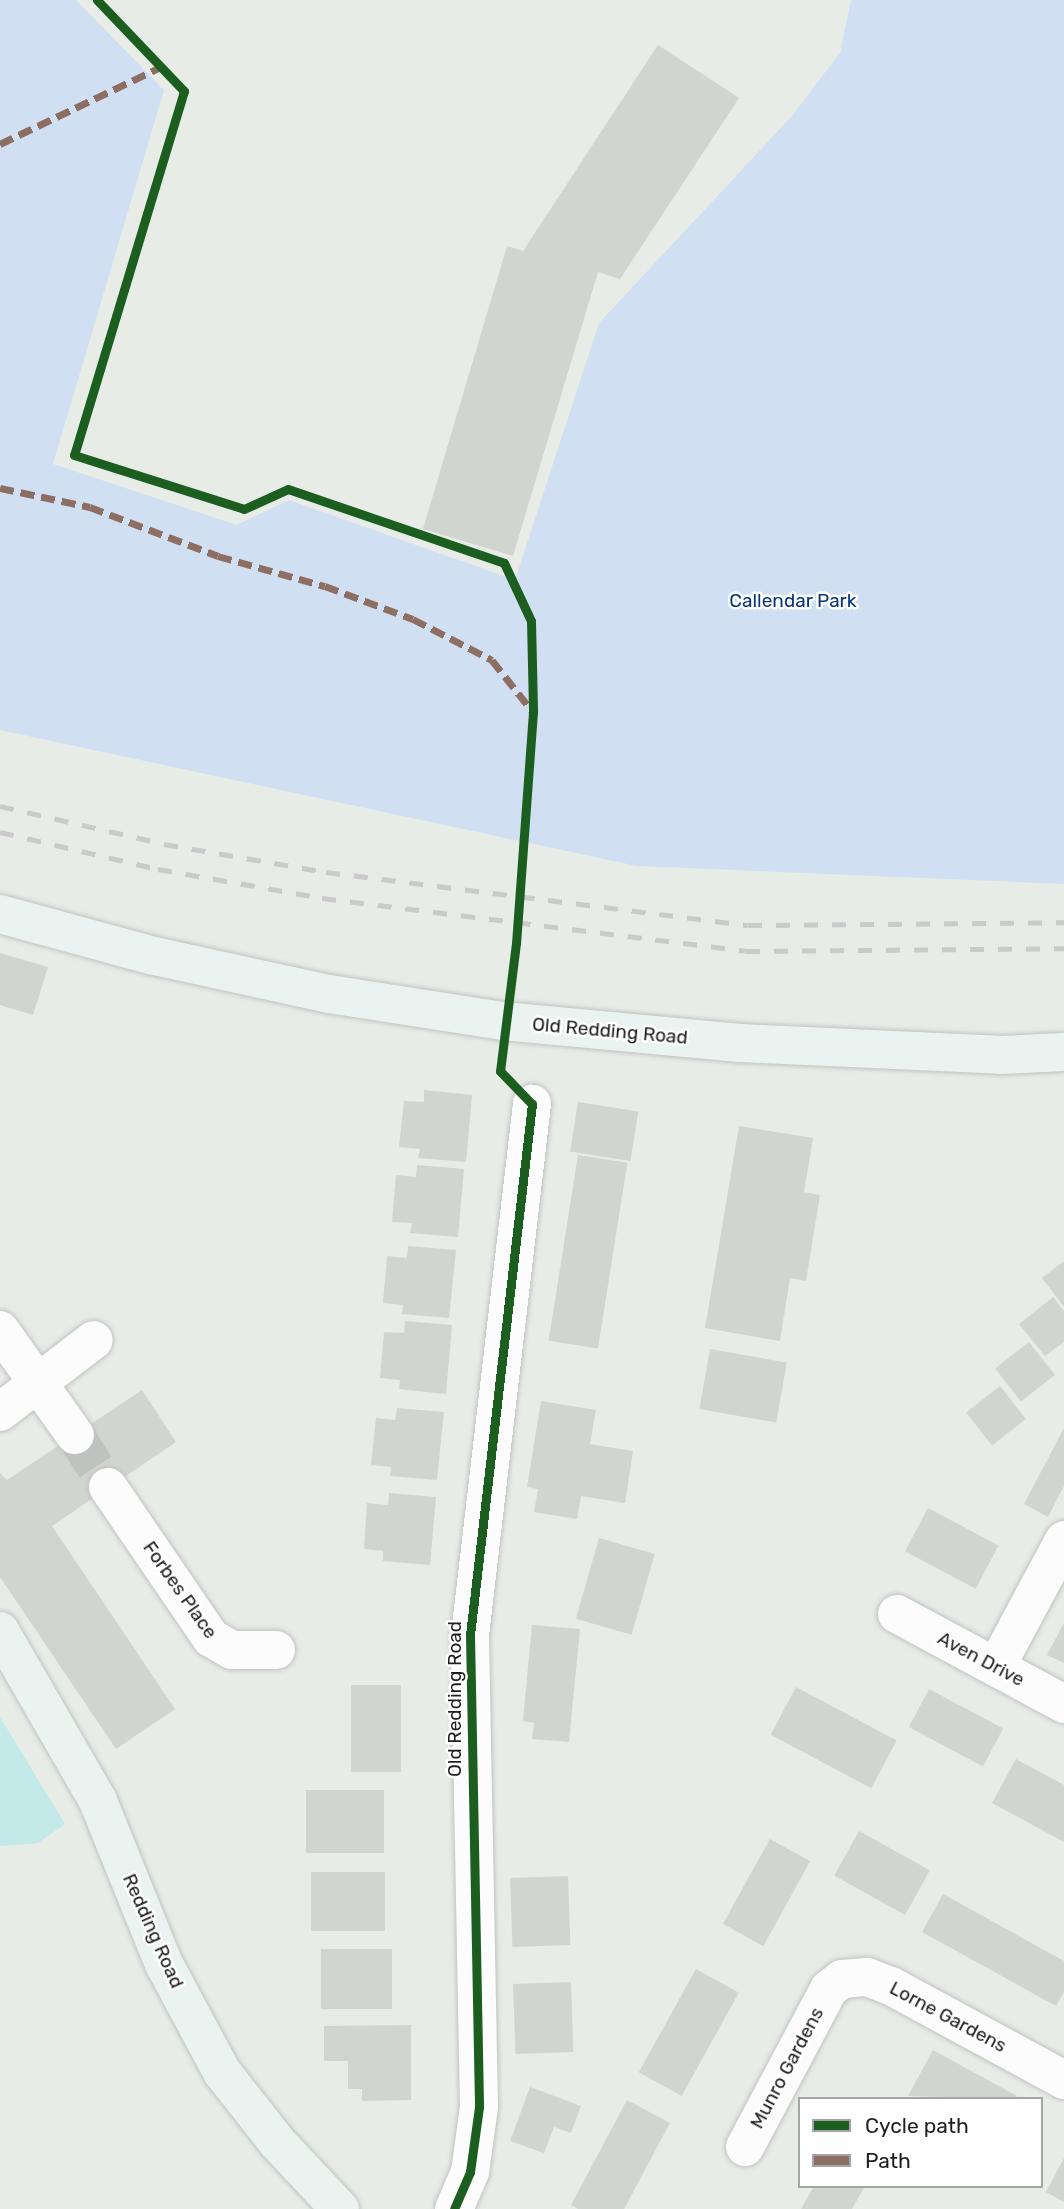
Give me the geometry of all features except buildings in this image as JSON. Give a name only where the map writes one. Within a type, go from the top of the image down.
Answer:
[{"type":"main road","name":"Old Redding Road","points":[[0,914],[150,955],[329,994],[503,1021],[740,1043],[1002,1055],[1064,1052]]},
{"type":"main road","name":"Redding Road","points":[[0,1631],[98,1801],[164,1964],[222,2072],[276,2142],[340,2209]]},
{"type":"street","name":"Old Redding Road","points":[[454,2209],[470,2172],[479,2107],[470,1635],[533,1104]]},
{"type":"street","points":[[0,1330],[75,1435]]},
{"type":"street","points":[[0,1412],[94,1340]]},
{"type":"street","name":"Forbes Place","points":[[108,1487],[211,1638],[232,1650],[276,1650]]},
{"type":"street","points":[[996,1667],[1064,1540]]},
{"type":"street","name":"Aven Drive","points":[[897,1614],[1064,1704]]},
{"type":"street","name":"Lorne Gardens","points":[[829,1989],[842,1979],[867,1977],[891,1986],[1064,2080]]},
{"type":"street","name":"Munro Gardens","points":[[745,2147],[829,1989]]},
{"type":"shaded area","points":[[0,1717],[65,1824],[38,1843],[0,1846]]},
{"type":"green space","name":"Callendar Park","points":[[0,0],[76,0],[164,90],[53,464],[237,525],[289,500],[515,580],[599,323],[791,117],[840,53],[851,0],[1064,0],[1064,884],[637,866],[0,730]]},
{"type":"tunnel","points":[[75,1435],[108,1487]]},
{"type":"railway","points":[[0,806],[164,844],[326,872],[748,925],[1064,922]]},
{"type":"railway","points":[[0,832],[158,869],[322,898],[746,951],[1064,948]]},
{"type":"marked path","points":[[0,144],[161,67]]},
{"type":"marked path","points":[[0,488],[90,507],[218,556],[325,586],[413,619],[492,660],[533,712]]},
{"type":"cycle path","points":[[97,0],[184,91],[74,455],[244,509],[288,489],[504,563],[531,621],[533,712],[516,943],[500,1071],[532,1104],[470,1635],[479,2107],[470,2172],[454,2209]]}]
